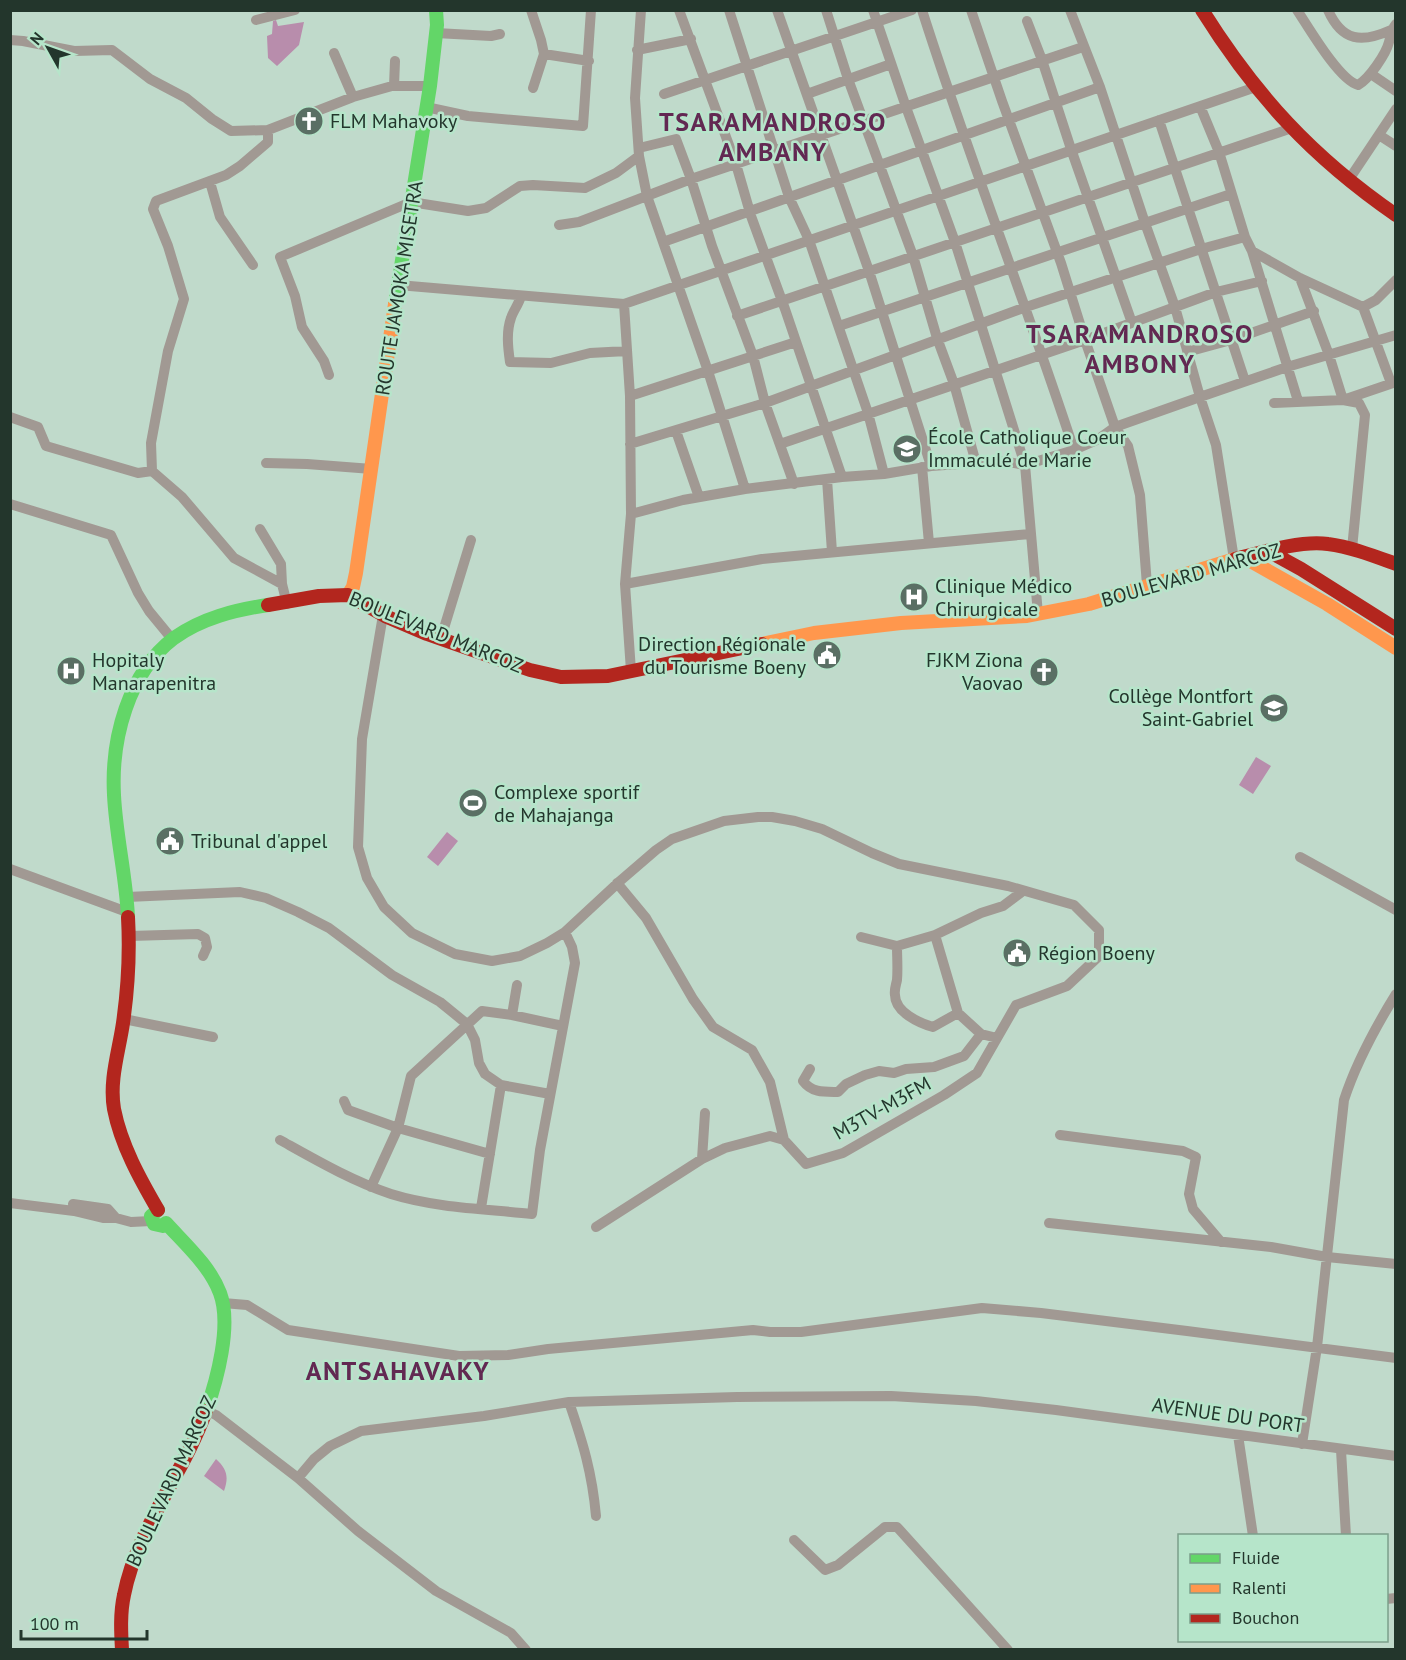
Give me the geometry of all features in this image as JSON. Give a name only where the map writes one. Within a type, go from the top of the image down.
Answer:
[{"type":"main road","name":"ROUTE JAMOKA MISETRA","points":[[348,595],[353,587],[357,566],[430,86],[436,33],[436,10]]},
{"type":"main road","points":[[1202,10],[1218,38],[1253,88],[1289,129],[1348,182],[1393,209]]},
{"type":"main road","name":"BOULEVARD MARCOZ","points":[[122,1650],[120,1633],[122,1603],[139,1541],[172,1477],[187,1454],[207,1411],[219,1368],[226,1320],[219,1290],[166,1223],[167,1213],[163,1210],[154,1215],[120,1131],[113,1098],[117,1048],[124,1019],[130,936],[115,801],[114,763],[124,713],[132,695],[141,676],[172,639],[214,617],[328,594],[348,595],[383,615],[481,654],[544,674],[608,676],[814,633],[901,623],[1038,614],[1089,604],[1240,558],[1308,544],[1326,543],[1352,549],[1395,564]]},
{"type":"main road","points":[[1301,569],[1300,560],[1308,544]]},
{"type":"main road","points":[[1268,551],[1301,569],[1395,629]]},
{"type":"main road","points":[[1240,558],[1328,604],[1395,648]]},
{"type":"main road","points":[[1328,604],[1336,591]]},
{"type":"street","points":[[256,20],[295,10]]},
{"type":"street","points":[[531,10],[544,54],[533,88]]},
{"type":"street","points":[[426,107],[468,117],[583,126],[591,10]]},
{"type":"street","points":[[641,10],[635,98],[639,152],[647,196],[708,371],[745,489]]},
{"type":"street","points":[[679,10],[736,164],[750,214],[782,300],[842,477]]},
{"type":"street","points":[[729,10],[789,197],[809,240],[839,326],[868,413],[884,474]]},
{"type":"street","points":[[777,10],[869,271],[911,400],[926,467],[929,543]]},
{"type":"street","points":[[826,10],[848,79],[913,256],[954,384],[976,463]]},
{"type":"street","points":[[873,10],[956,242],[1024,465],[1038,614]]},
{"type":"street","points":[[664,94],[912,10]]},
{"type":"street","points":[[922,10],[948,92],[1043,355],[1074,450]]},
{"type":"street","points":[[971,10],[1071,293],[1115,427],[1128,446],[1140,495],[1147,585]]},
{"type":"street","points":[[1070,10],[1100,87],[1144,223],[1175,307],[1216,445],[1240,558]]},
{"type":"street","points":[[1297,10],[1333,63],[1353,84],[1358,85],[1371,74],[1389,43],[1393,27]]},
{"type":"street","points":[[1328,10],[1338,29],[1353,38],[1375,37],[1393,27]]},
{"type":"street","points":[[1027,21],[1132,323]]},
{"type":"street","points":[[436,33],[491,36],[500,34]]},
{"type":"street","points":[[637,50],[691,39]]},
{"type":"street","points":[[10,40],[74,51],[112,50],[150,79],[186,98],[212,119],[231,130],[268,130],[353,97],[394,86],[430,86]]},
{"type":"street","points":[[559,225],[579,222],[691,179],[1083,47]]},
{"type":"street","points":[[334,53],[353,97]]},
{"type":"street","points":[[544,54],[589,61]]},
{"type":"street","points":[[394,86],[395,61]]},
{"type":"street","points":[[807,94],[891,64]]},
{"type":"street","points":[[1371,74],[1395,91]]},
{"type":"street","points":[[663,242],[750,214],[789,197],[1100,87]]},
{"type":"street","points":[[398,285],[624,304],[1253,88]]},
{"type":"street","points":[[1200,106],[1262,281],[1273,325],[1298,401]]},
{"type":"street","points":[[1348,182],[1395,109]]},
{"type":"street","points":[[1159,120],[1245,381]]},
{"type":"street","points":[[737,315],[1289,129]]},
{"type":"street","points":[[152,471],[151,443],[168,351],[184,298],[168,246],[153,209],[156,201],[210,182],[240,166],[268,142],[268,130]]},
{"type":"street","points":[[1378,135],[1395,146]]},
{"type":"street","points":[[329,375],[324,361],[302,327],[295,296],[280,257],[411,202],[468,211],[486,208],[519,186],[585,188],[616,173],[639,152],[676,139],[705,227],[753,356],[765,402],[794,484]]},
{"type":"street","points":[[210,182],[220,217],[253,265]]},
{"type":"street","points":[[839,326],[1231,194]]},
{"type":"street","points":[[630,444],[721,417],[812,386],[938,338],[1201,249],[1245,237]]},
{"type":"street","points":[[1252,251],[1300,278],[1364,307],[1393,383],[1343,400]]},
{"type":"street","points":[[1300,278],[1314,311],[1343,400]]},
{"type":"street","points":[[780,444],[1043,355],[1216,292],[1262,281]]},
{"type":"street","points":[[1364,307],[1376,300],[1395,281]]},
{"type":"street","points":[[521,296],[518,307],[511,316],[508,346],[510,362],[551,363],[590,353],[627,351]]},
{"type":"street","points":[[624,304],[630,396],[631,514],[625,584],[631,671]]},
{"type":"street","points":[[1187,352],[1232,340],[1314,311]]},
{"type":"street","points":[[631,514],[699,497],[745,489],[884,474],[926,467],[1003,461],[1024,465],[1074,450],[1096,440],[1115,427],[1245,381],[1395,335]]},
{"type":"street","points":[[630,396],[796,342]]},
{"type":"street","points":[[1274,403],[1343,400],[1359,403],[1365,415],[1352,549]]},
{"type":"street","points":[[10,417],[38,427],[46,446],[138,473],[152,471],[182,496],[234,558],[282,584]]},
{"type":"street","points":[[676,431],[699,497]]},
{"type":"street","points":[[266,463],[372,469]]},
{"type":"street","points":[[827,479],[832,552]]},
{"type":"street","points":[[10,504],[111,535],[148,611],[172,639]]},
{"type":"street","points":[[260,529],[281,564],[282,584],[287,604]]},
{"type":"street","points":[[625,584],[762,559],[1030,534]]},
{"type":"street","points":[[441,638],[471,540]]},
{"type":"street","points":[[383,615],[362,739],[358,847],[367,878],[384,907],[412,933],[455,954],[492,961],[520,956],[547,943],[565,932],[617,883],[672,839],[724,822],[772,817],[822,829],[899,864],[1008,885],[1023,891]]},
{"type":"street","points":[[1300,857],[1395,910]]},
{"type":"street","points":[[10,869],[127,912]]},
{"type":"street","points":[[596,1227],[702,1159],[725,1148],[770,1136],[784,1140],[770,1082],[752,1050],[713,1027],[693,999],[646,918],[617,883]]},
{"type":"street","points":[[861,937],[897,946],[935,935],[981,913],[1003,906],[1023,891]]},
{"type":"street","name":"M3TV-M3FM","points":[[784,1140],[806,1164],[843,1153],[944,1095],[977,1073],[1016,1005],[1067,986],[1099,956],[1099,930],[1074,905],[1023,891]]},
{"type":"street","points":[[127,897],[240,892],[266,898],[329,928],[392,975],[440,1002],[467,1023],[475,1040],[479,1063],[485,1074],[501,1085],[550,1094]]},
{"type":"street","points":[[280,1140],[371,1187],[394,1195],[441,1204],[532,1214],[550,1094],[575,963],[572,947],[565,932]]},
{"type":"street","points":[[130,936],[198,934],[205,938],[207,946],[203,956]]},
{"type":"street","points":[[935,935],[958,1013],[981,1034],[997,1038]]},
{"type":"street","points":[[897,946],[897,978],[894,996],[900,1008],[921,1024],[933,1027],[958,1013]]},
{"type":"street","points":[[513,1014],[518,985]]},
{"type":"street","points":[[1302,1444],[1317,1347],[1344,1100],[1352,1075],[1395,994]]},
{"type":"street","points":[[371,1187],[398,1128],[411,1076],[467,1023],[482,1011],[513,1014],[563,1026]]},
{"type":"street","points":[[124,1019],[213,1037]]},
{"type":"street","points":[[810,1069],[803,1082],[808,1088],[820,1092],[838,1092],[846,1084],[879,1071],[894,1073],[934,1067],[964,1056],[981,1034]]},
{"type":"street","points":[[482,1208],[501,1085]]},
{"type":"street","points":[[344,1101],[348,1110],[398,1128],[490,1154]]},
{"type":"street","points":[[702,1159],[705,1113]]},
{"type":"street","points":[[1060,1135],[1183,1151],[1196,1157],[1189,1194],[1193,1209],[1221,1242]]},
{"type":"street","points":[[10,1197],[108,1209],[116,1218]]},
{"type":"street","points":[[10,1203],[74,1211],[131,1222],[154,1215]]},
{"type":"street","points":[[1049,1223],[1271,1247],[1327,1257],[1395,1264]]},
{"type":"street","points":[[223,1303],[247,1305],[288,1330],[459,1356],[508,1355],[548,1349],[753,1330],[801,1332],[982,1308],[1041,1313],[1395,1358]]},
{"type":"street","name":"AVENUE DU PORT","points":[[298,1478],[314,1459],[330,1446],[361,1431],[484,1416],[569,1401],[738,1397],[891,1396],[976,1401],[1395,1456]]},
{"type":"street","points":[[569,1401],[587,1454],[593,1481],[596,1516]]},
{"type":"street","points":[[207,1411],[216,1415],[298,1478],[358,1531],[436,1591],[511,1633],[526,1650]]},
{"type":"street","points":[[1238,1435],[1253,1534]]},
{"type":"street","points":[[1341,1450],[1347,1534]]},
{"type":"street","points":[[794,1540],[825,1570],[838,1565],[885,1527],[897,1527],[1008,1650]]},
{"type":"shaded area","points":[[276,20],[278,26],[304,22],[299,45],[277,66],[268,58],[267,36],[272,34],[273,21]]},
{"type":"shaded area","points":[[1256,757],[1271,766],[1253,794],[1239,785]]},
{"type":"shaded area","points":[[447,832],[458,841],[438,866],[427,857]]},
{"type":"shaded area","points":[[216,1459],[223,1466],[226,1474],[224,1491],[204,1476]]},
{"type":"waterway","points":[[10,202],[10,212]]},
{"type":"traffic: fast","points":[[395,304],[430,86],[437,25],[436,10]]},
{"type":"traffic: fast","points":[[128,917],[115,810],[114,774],[120,730],[134,688],[158,652],[185,631],[219,616],[268,605]]},
{"type":"traffic: fast","points":[[158,1210],[151,1216],[154,1224],[163,1226],[166,1223]]},
{"type":"traffic: fast","points":[[166,1223],[210,1274],[216,1283],[223,1306],[222,1352],[206,1411]]},
{"type":"traffic: slow","points":[[348,595],[353,587],[356,573],[395,304]]},
{"type":"traffic: slow","points":[[1245,558],[1327,604],[1396,648]]},
{"type":"traffic: slow","points":[[762,644],[814,633],[901,623],[1027,616],[1089,604],[1235,559]]},
{"type":"traffic: jam","points":[[1202,10],[1243,70],[1288,123],[1338,171],[1396,215]]},
{"type":"traffic: jam","points":[[1235,559],[1282,547],[1318,543],[1337,545],[1396,564]]},
{"type":"traffic: jam","points":[[1268,551],[1301,569],[1396,629]]},
{"type":"traffic: jam","points":[[268,605],[319,596],[348,595],[385,616],[427,634],[530,670],[561,677],[608,676],[762,644]]},
{"type":"traffic: jam","points":[[128,917],[127,984],[114,1076],[114,1109],[126,1149],[158,1210]]},
{"type":"traffic: jam","points":[[122,1650],[122,1609],[130,1570],[206,1411]]},
{"type":"place","name":"FLM Mahavoky","points":[[309,121]]},
{"type":"place","name":"École Catholique Coeur Immaculé de Marie","points":[[907,449]]},
{"type":"place","name":"Clinique Médico Chirurgicale","points":[[914,597]]},
{"type":"place","name":"Direction Régionale du Tourisme Boeny","points":[[827,655]]},
{"type":"place","name":"Hopitaly Manarapenitra","points":[[71,671]]},
{"type":"place","name":"FJKM Ziona Vaovao","points":[[1044,672]]},
{"type":"place","name":"Collège Montfort Saint-Gabriel","points":[[1274,708]]},
{"type":"place","name":"Complexe sportif de Mahajanga","points":[[473,803]]},
{"type":"place","name":"Tribunal d'appel","points":[[170,841]]},
{"type":"place","name":"Région Boeny","points":[[1017,953]]},
{"type":"district","name":"TSARAMANDROSO AMBANY","points":[[773,136]]},
{"type":"district","name":"TSARAMANDROSO AMBONY","points":[[1140,348]]},
{"type":"district","name":"ANTSAHAVAKY","points":[[398,1370]]}]
